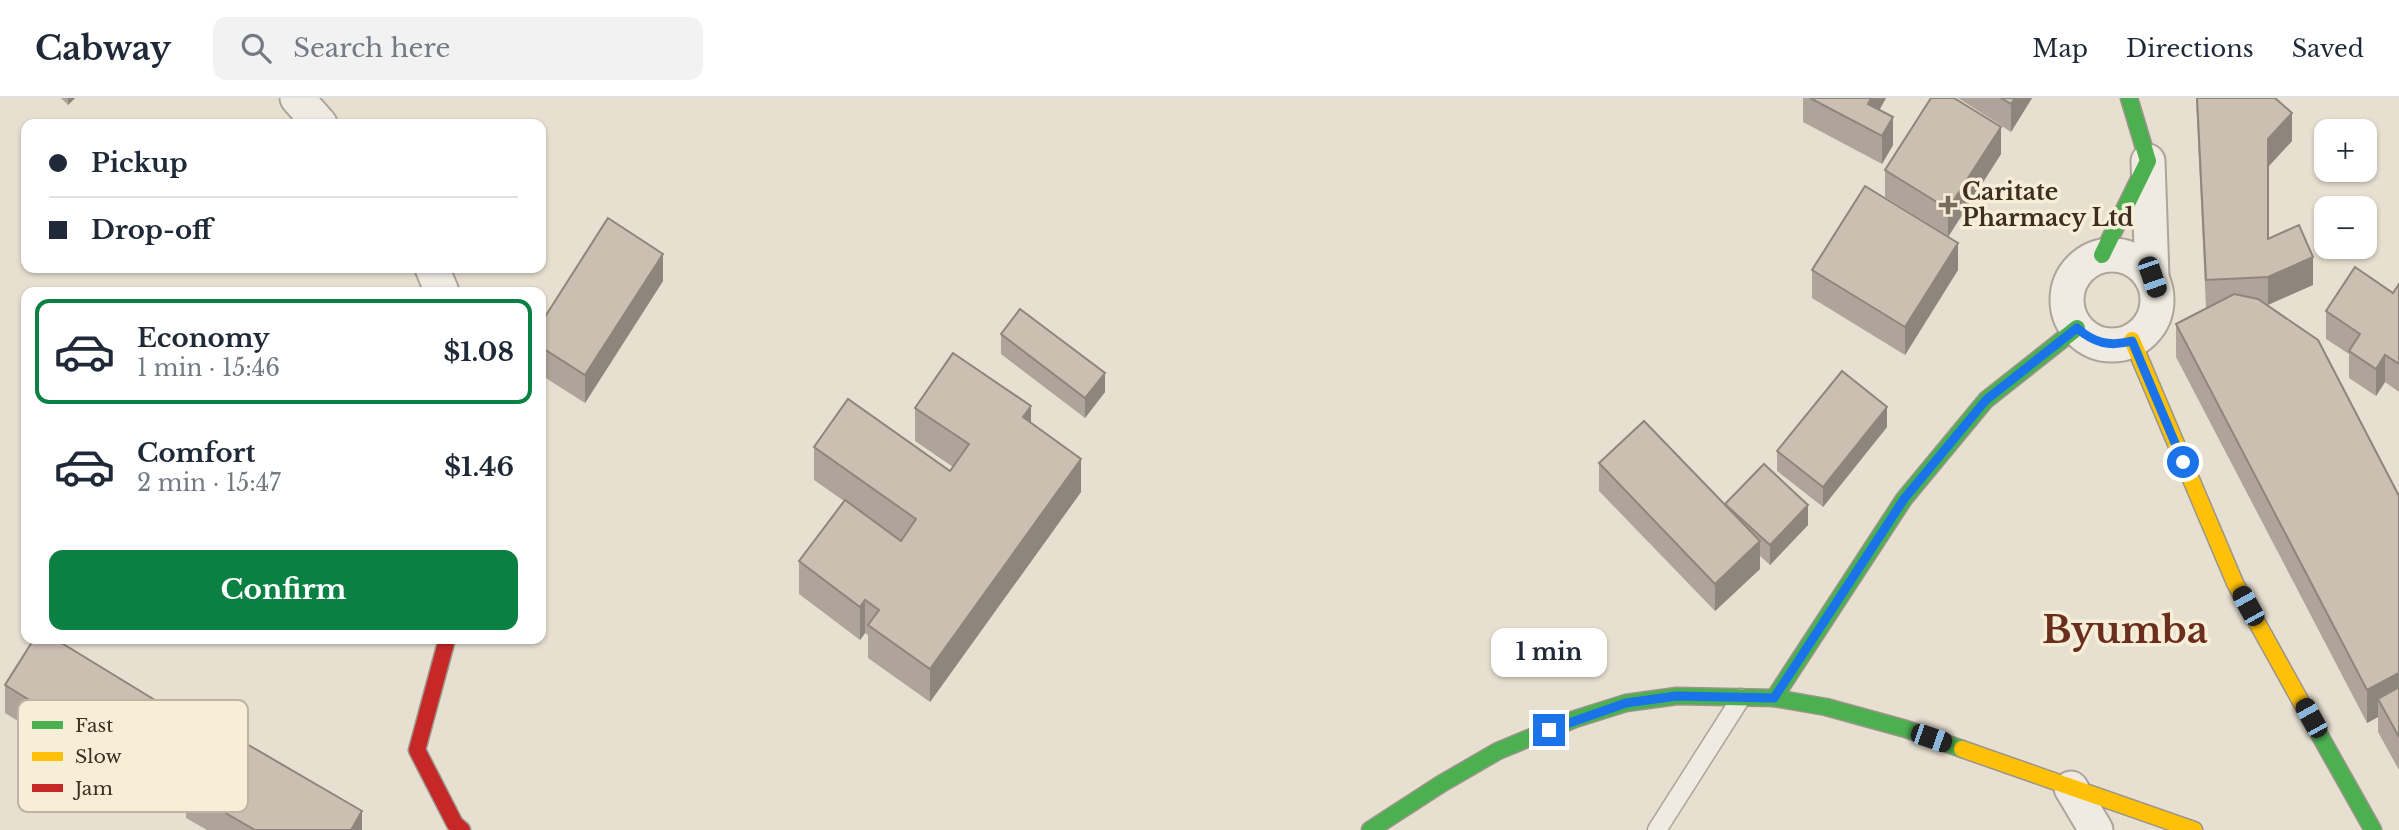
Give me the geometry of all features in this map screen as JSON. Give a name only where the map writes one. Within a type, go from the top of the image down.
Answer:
[{"type":"street","points":[[297,98],[316,119]]},
{"type":"street","points":[[2129,98],[2148,161],[2152,277],[2157,292],[2155,313],[2143,332],[2132,341],[2117,345],[2102,344],[2088,338],[2077,328],[2069,315],[2066,300],[2069,285],[2076,272],[2087,261],[2102,255],[2130,258],[2143,266],[2152,277]]},
{"type":"street","points":[[2102,255],[2148,161]]},
{"type":"street","points":[[1774,698],[1904,499],[1986,400],[2077,328]]},
{"type":"street","points":[[2132,341],[2235,583],[2374,830]]},
{"type":"street","points":[[446,644],[418,750],[455,824],[462,830]]},
{"type":"street","points":[[1370,830],[1441,784],[1499,751],[1575,719],[1626,703],[1677,696],[1774,698],[1826,707],[1906,729],[2194,830]]},
{"type":"street","points":[[2071,788],[2096,830]]},
{"type":"lane","points":[[1657,830],[1741,698]]},
{"type":"building","points":[[1810,98],[1871,98],[1868,104],[1893,117],[1882,136]]},
{"type":"building","points":[[1931,98],[1954,98],[2001,127],[1948,209],[1885,170]]},
{"type":"building","points":[[2001,98],[2015,98],[2011,104]]},
{"type":"building","points":[[2197,98],[2275,98],[2292,113],[2268,139],[2268,239],[2299,225],[2313,257],[2268,277],[2206,280]]},
{"type":"building","points":[[1865,186],[1958,243],[1905,327],[1812,270]]},
{"type":"building","points":[[608,218],[663,254],[585,375],[546,350],[546,315]]},
{"type":"building","points":[[2355,267],[2393,293],[2399,284],[2399,364],[2385,355],[2376,369],[2349,351],[2360,334],[2326,311]]},
{"type":"building","points":[[2234,294],[2258,299],[2318,340],[2399,496],[2399,673],[2367,690],[2176,324]]},
{"type":"building","points":[[1020,309],[1105,373],[1085,398],[1001,334]]},
{"type":"building","points":[[953,353],[1031,406],[1023,417],[1081,459],[930,669],[868,625],[879,610],[865,600],[860,607],[799,561],[845,500],[901,541],[916,519],[814,447],[848,399],[950,471],[969,444],[915,408]]},
{"type":"building","points":[[1842,371],[1887,407],[1823,487],[1777,451]]},
{"type":"building","points":[[1644,421],[1760,541],[1715,584],[1599,463]]},
{"type":"building","points":[[1764,464],[1808,505],[1770,545],[1725,504]]},
{"type":"building","points":[[31,644],[63,644],[155,700],[29,700],[5,685]]},
{"type":"building","points":[[2399,687],[2399,737],[2378,699]]},
{"type":"building","points":[[248,745],[362,811],[351,830],[255,830],[224,812],[248,812]]},
{"type":"traffic: fast","points":[[2102,255],[2148,161],[2129,98]]},
{"type":"traffic: fast","points":[[1774,698],[1904,499],[1986,400],[2077,328]]},
{"type":"traffic: fast","points":[[1370,830],[1498,751],[1575,719],[1626,703],[1677,696],[1774,698],[1826,707],[1906,729],[1962,749]]},
{"type":"traffic: fast","points":[[2310,718],[2373,830]]},
{"type":"traffic: slow","points":[[2132,340],[2235,583],[2310,718]]},
{"type":"traffic: slow","points":[[1962,749],[2194,830]]},
{"type":"traffic: jam","points":[[446,644],[417,750],[455,824],[462,830]]},
{"type":"place","name":"Caritate Pharmacy Ltd","points":[[1948,205]]},
{"type":"district","name":"Byumba","points":[[2125,630]]},
{"type":"route","points":[[1549,730],[1626,703],[1677,696],[1774,698],[1904,499],[1986,400],[2077,328],[2088,338],[2102,344],[2117,345],[2132,341],[2183,462]]}]
